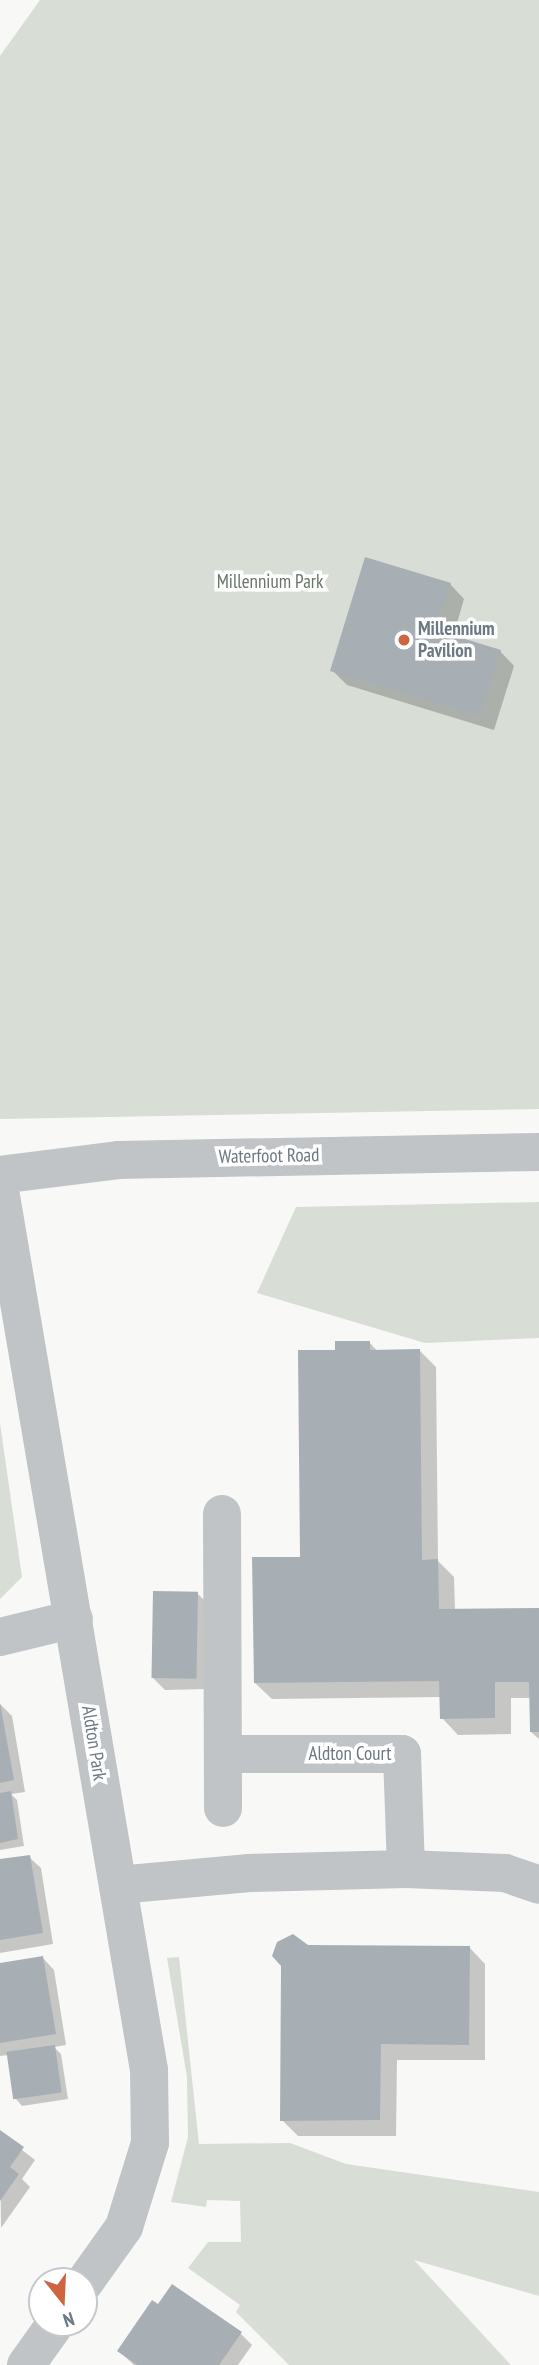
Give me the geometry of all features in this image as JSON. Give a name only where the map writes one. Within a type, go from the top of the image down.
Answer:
[{"type":"street","name":"Waterfoot Road","points":[[0,1175],[118,1160],[539,1152]]},
{"type":"street","name":"Aldton Park","points":[[0,1190],[149,2070],[150,2143],[124,2227],[95,2267]]},
{"type":"street","points":[[222,1514],[223,1808]]},
{"type":"street","points":[[0,1637],[74,1619]]},
{"type":"street","name":"Aldton Court","points":[[223,1754],[402,1754],[406,1870]]},
{"type":"street","points":[[118,1885],[249,1873],[406,1870],[505,1873],[539,1885]]},
{"type":"street","points":[[26,2365],[46,2337]]},
{"type":"green space","name":"Millennium Park","points":[[40,0],[539,0],[539,1109],[0,1119],[0,56]]},
{"type":"green space","points":[[539,1202],[539,1338],[425,1343],[257,1293],[296,1207]]},
{"type":"green space","points":[[0,1423],[22,1577],[0,1599]]},
{"type":"green space","points":[[179,1957],[199,2144],[290,2143],[346,2164],[539,2192],[539,2296],[414,2260],[511,2365],[289,2365],[236,2312],[240,2305],[188,2268],[208,2242],[241,2242],[240,2201],[207,2200],[206,2207],[171,2202],[188,2137],[187,2077],[167,1958]]},
{"type":"building","name":"Millennium Pavilion","points":[[365,557],[451,583],[436,630],[501,650],[480,716],[330,671]]},
{"type":"building","points":[[335,1341],[370,1341],[370,1350],[420,1349],[422,1560],[438,1559],[439,1609],[539,1608],[539,1732],[530,1732],[529,1682],[495,1682],[495,1718],[440,1719],[439,1681],[254,1683],[252,1557],[300,1557],[298,1350],[335,1350]]},
{"type":"building","points":[[153,1591],[198,1592],[196,1679],[151,1678]]},
{"type":"building","points":[[0,1703],[14,1780],[0,1783]]},
{"type":"building","points":[[11,1791],[18,1839],[0,1843],[0,1793]]},
{"type":"building","points":[[30,1855],[43,1933],[0,1940],[0,1859]]},
{"type":"building","points":[[293,1934],[308,1945],[470,1946],[469,2045],[381,2044],[380,2120],[280,2121],[281,1966],[272,1956],[277,1942]]},
{"type":"building","points":[[43,1956],[56,2034],[0,2043],[0,1963]]},
{"type":"building","points":[[55,2045],[62,2093],[13,2099],[6,2052]]},
{"type":"building","points":[[0,2130],[24,2147],[10,2167],[19,2174],[0,2201]]},
{"type":"building","points":[[172,2284],[242,2332],[219,2365],[137,2365],[117,2351],[152,2300],[158,2304]]},
{"type":"place","name":"Millennium Pavilion","points":[[404,640]]}]
